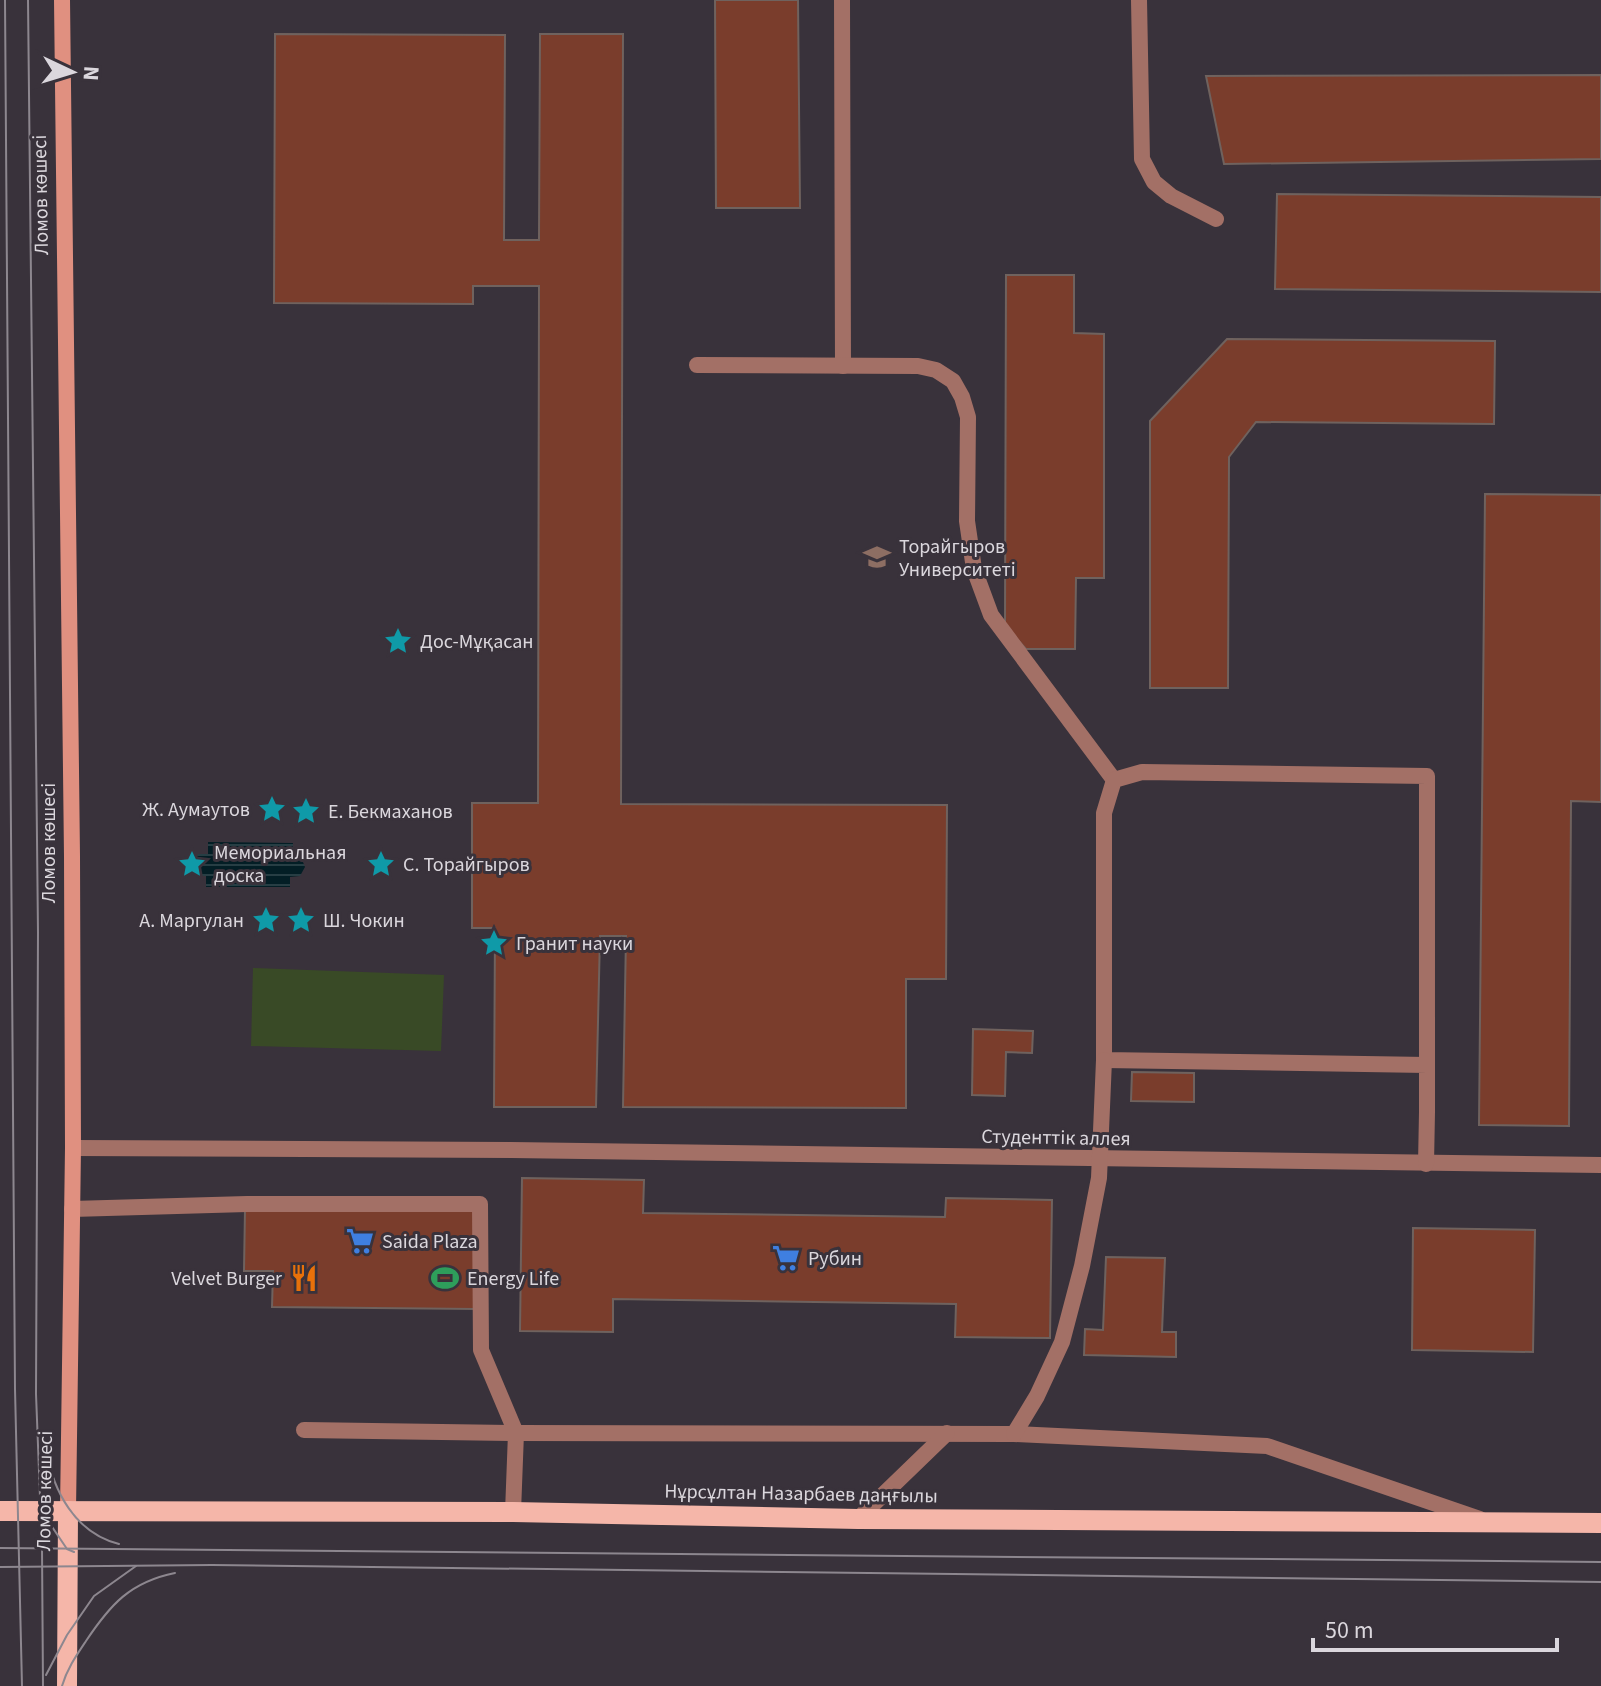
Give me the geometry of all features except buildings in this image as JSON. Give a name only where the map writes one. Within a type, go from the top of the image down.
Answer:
[{"type":"main road","name":"Ломов көшесі","points":[[62,0],[73,1148],[67,1686]]},
{"type":"main road","name":"Нұрсұлтан Назарбаев даңғылы","points":[[0,1511],[513,1512],[858,1519],[1601,1523]]},
{"type":"lane","points":[[842,0],[843,366]]},
{"type":"lane","points":[[1139,0],[1142,159],[1154,182],[1171,196],[1216,219]]},
{"type":"lane","points":[[697,365],[918,366],[936,370],[953,381],[968,417],[967,521],[974,569],[991,615],[1114,780]]},
{"type":"lane","points":[[1114,780],[1142,772],[1427,776],[1426,1164]]},
{"type":"lane","points":[[1014,1434],[1037,1396],[1062,1342],[1082,1266],[1101,1157],[1104,813],[1114,780]]},
{"type":"lane","points":[[1104,1060],[1427,1065]]},
{"type":"lane","name":"Студенттік аллея","points":[[73,1148],[511,1150],[1601,1165]]},
{"type":"lane","points":[[72,1209],[247,1204],[480,1204],[481,1350],[516,1433],[513,1512]]},
{"type":"lane","points":[[304,1430],[1014,1434],[1267,1446],[1493,1524]]},
{"type":"lane","points":[[858,1519],[947,1433]]},
{"type":"green space","points":[[253,968],[444,975],[441,1051],[251,1046]]},
{"type":"water","points":[[208,842],[293,843],[292,856],[301,857],[305,867],[300,876],[290,877],[290,887],[206,887],[206,876],[197,876],[194,864],[198,854],[208,854]]},
{"type":"tram line","points":[[5,0],[15,1389],[22,1686]]},
{"type":"tram line","points":[[28,0],[38,932],[36,1394],[43,1686]]},
{"type":"tram line","points":[[46,1449],[54,1480],[78,1520],[90,1530],[119,1544]]},
{"type":"tram line","points":[[40,1509],[67,1549],[74,1552]]},
{"type":"tram line","points":[[0,1548],[1601,1562]]},
{"type":"tram line","points":[[0,1567],[212,1565],[1601,1582]]},
{"type":"tram line","points":[[46,1675],[67,1635],[94,1596],[136,1566]]},
{"type":"tram line","points":[[62,1686],[79,1652],[113,1606],[145,1582],[175,1573]]},
{"type":"place","name":"Торайгыров Университеті","points":[[877,557]]},
{"type":"place","name":"Дос-Мұқасан","points":[[398,641]]},
{"type":"place","name":"Ж. Аумаутов","points":[[272,809]]},
{"type":"place","name":"Е. Бекмаханов","points":[[306,811]]},
{"type":"place","name":"Мемориальная доска","points":[[192,864]]},
{"type":"place","name":"С. Торайгыров","points":[[381,864]]},
{"type":"place","name":"А. Маргулан","points":[[266,920]]},
{"type":"place","name":"Ш. Чокин","points":[[301,920]]},
{"type":"place","name":"Гранит науки","points":[[494,943]]},
{"type":"place","name":"Saida Plaza","points":[[360,1241]]},
{"type":"place","name":"Рубин","points":[[786,1258]]},
{"type":"place","name":"Velvet Burger","points":[[304,1278]]},
{"type":"place","name":"Energy Life","points":[[445,1278]]}]
